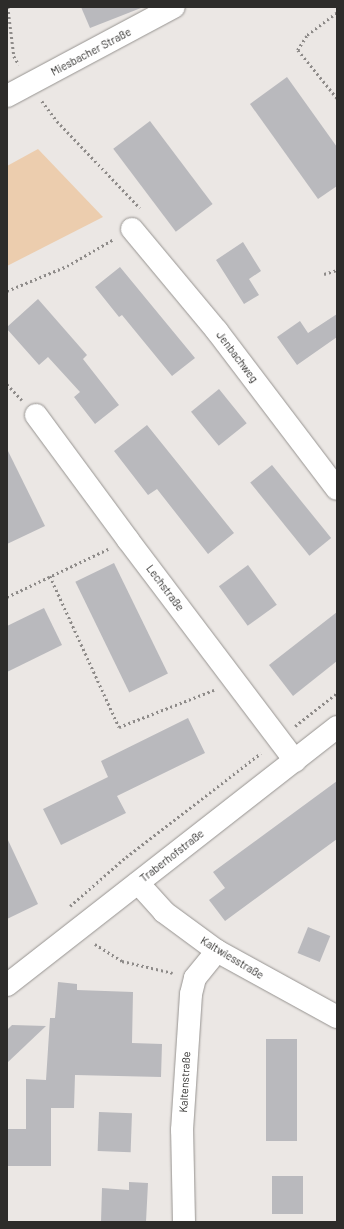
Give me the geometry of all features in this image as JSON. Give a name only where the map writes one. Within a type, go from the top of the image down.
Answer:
[{"type":"street","name":"Miesbacher Straße","points":[[7,96],[174,7]]},
{"type":"street","name":"Jenbachweg","points":[[132,229],[217,331],[337,489]]},
{"type":"street","name":"Lechstraße","points":[[36,415],[128,540],[295,761]]},
{"type":"street","name":"Traberhofstraße","points":[[7,985],[61,941],[138,883],[337,727]]},
{"type":"street","name":"Kaltwiesstraße","points":[[138,883],[164,912],[217,951],[337,1018]]},
{"type":"street","name":"Kaltenstraße","points":[[184,1222],[182,1130],[191,994],[195,978],[217,951]]},
{"type":"path","points":[[7,291],[66,266],[149,218],[58,121],[30,84],[14,56],[8,7]]},
{"type":"path","points":[[337,13],[307,36],[298,50],[337,98]]},
{"type":"path","points":[[324,274],[337,270]]},
{"type":"path","points":[[7,597],[128,540]]},
{"type":"path","points":[[50,576],[119,727],[235,682]]},
{"type":"path","points":[[66,909],[126,857],[337,693]]},
{"type":"path","points":[[61,941],[95,944],[122,961],[195,978]]},
{"type":"shaded area","points":[[38,149],[103,217],[7,266],[7,166]]},
{"type":"building","points":[[81,7],[141,7],[141,8],[90,28]]},
{"type":"building","points":[[287,77],[337,147],[337,186],[318,199],[250,104]]},
{"type":"building","points":[[150,121],[213,204],[176,232],[113,149]]},
{"type":"building","points":[[243,242],[261,271],[249,279],[259,295],[244,304],[216,260]]},
{"type":"building","points":[[120,267],[195,358],[172,376],[122,315],[119,317],[95,287]]},
{"type":"building","points":[[38,299],[87,355],[83,359],[119,405],[95,424],[74,397],[80,392],[48,357],[39,365],[7,329],[7,327]]},
{"type":"building","points":[[337,314],[337,337],[297,365],[277,337],[300,321],[308,333]]},
{"type":"building","points":[[219,389],[247,423],[219,446],[191,412]]},
{"type":"building","points":[[147,425],[234,533],[208,554],[157,489],[148,495],[114,451]]},
{"type":"building","points":[[7,449],[45,526],[7,544]]},
{"type":"building","points":[[272,465],[331,538],[309,556],[250,483]]},
{"type":"building","points":[[114,563],[168,674],[129,692],[75,582]]},
{"type":"building","points":[[248,565],[277,605],[248,626],[219,586]]},
{"type":"building","points":[[44,608],[62,645],[7,672],[7,626]]},
{"type":"building","points":[[337,612],[337,661],[293,696],[269,665]]},
{"type":"building","points":[[188,718],[205,753],[117,796],[126,813],[61,845],[43,809],[108,777],[101,761]]},
{"type":"building","points":[[337,781],[337,839],[225,921],[209,900],[225,888],[213,872]]},
{"type":"building","points":[[7,838],[38,904],[7,919]]},
{"type":"building","points":[[308,927],[330,936],[320,962],[298,953]]},
{"type":"building","points":[[58,982],[77,984],[77,990],[133,992],[132,1043],[162,1044],[161,1077],[75,1075],[74,1108],[51,1108],[51,1166],[7,1166],[7,1129],[26,1129],[26,1079],[46,1080],[50,1018],[55,1018]]},
{"type":"building","points":[[12,1025],[46,1026],[7,1063],[7,1030]]},
{"type":"building","points":[[266,1039],[297,1039],[297,1141],[266,1141]]},
{"type":"building","points":[[99,1112],[132,1113],[131,1152],[98,1151]]},
{"type":"building","points":[[272,1176],[303,1176],[303,1214],[272,1214]]},
{"type":"building","points":[[129,1182],[148,1183],[146,1222],[101,1222],[102,1188],[129,1190]]}]
